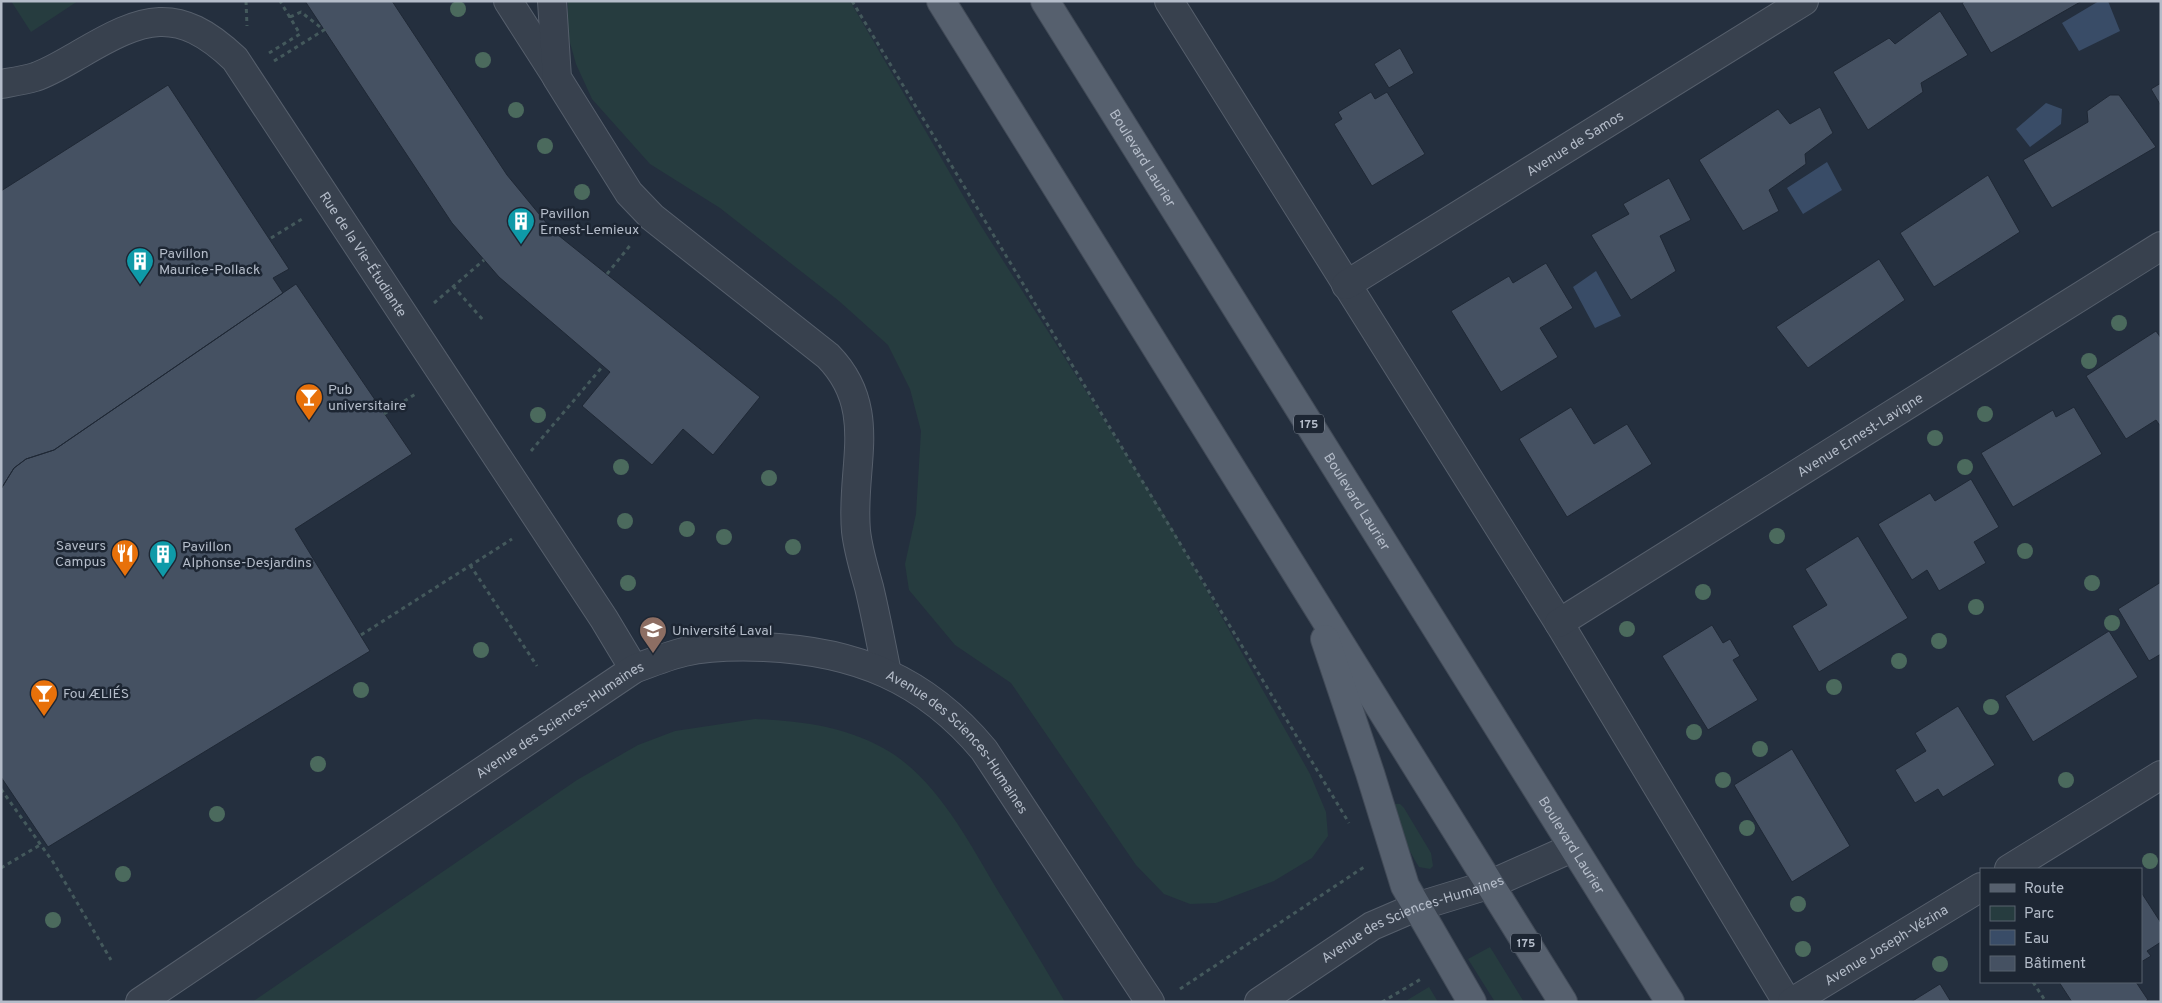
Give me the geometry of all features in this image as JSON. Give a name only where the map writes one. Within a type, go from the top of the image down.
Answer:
[{"type":"main road","name":"175","points":[[941,1],[1563,1002]]},
{"type":"main road","name":"Boulevard Laurier","points":[[1045,1],[1572,848],[1670,1002]]},
{"type":"main road","points":[[1304,584],[1361,745],[1397,867],[1416,907],[1472,1002]]},
{"type":"street","points":[[508,1],[629,193],[652,217],[828,356],[849,383],[853,391],[859,422],[856,532],[887,673]]},
{"type":"street","points":[[552,1],[557,78]]},
{"type":"street","points":[[1169,1],[1559,623],[1787,1002]]},
{"type":"street","name":"Avenue de Samos","points":[[1346,285],[1804,1]]},
{"type":"street","name":"Rue de la Vie-Étudiante","points":[[1,84],[36,77],[98,43],[140,24],[157,21],[192,27],[221,46],[235,59],[347,226],[604,619],[634,668]]},
{"type":"street","name":"Avenue Ernest-Lavigne","points":[[1559,623],[2161,246]]},
{"type":"street","name":"Avenue des Sciences-Humaines","points":[[140,1002],[634,668],[685,652],[732,646],[788,648],[827,653],[858,661],[887,673],[931,700],[961,722],[984,750],[1162,997]]},
{"type":"street","points":[[2011,868],[2161,774]]},
{"type":"street","name":"Avenue des Sciences-Humaines","points":[[1259,1002],[1372,926],[1416,907],[1491,884],[1572,848]]},
{"type":"street","name":"Avenue Joseph-Vézina","points":[[1792,1002],[1980,888]]},
{"type":"path","points":[[266,55],[300,34],[280,1]]},
{"type":"path","points":[[852,1],[1350,825]]},
{"type":"path","points":[[271,63],[324,30],[302,12],[290,17]]},
{"type":"path","points":[[607,274],[652,217]]},
{"type":"path","points":[[430,306],[484,260]]},
{"type":"path","points":[[453,286],[484,321]]},
{"type":"path","points":[[528,455],[604,366]]},
{"type":"path","points":[[361,636],[480,559]]},
{"type":"path","points":[[470,565],[537,666]]},
{"type":"path","points":[[1,789],[53,862],[111,960]]},
{"type":"path","points":[[1,868],[40,845]]},
{"type":"path","points":[[1162,997],[1366,866]]},
{"type":"path","points":[[1382,1002],[1428,975]]},
{"type":"path","points":[[2034,983],[2046,1002]]},
{"type":"green space","points":[[11,1],[78,1],[31,32]]},
{"type":"green space","points":[[568,1],[850,1],[976,218],[1165,516],[1310,774],[1326,812],[1328,836],[1312,858],[1274,881],[1216,903],[1190,904],[1164,894],[1136,865],[1011,683],[955,645],[909,590],[905,564],[916,514],[921,431],[910,389],[888,345],[839,301],[720,208],[650,164],[592,99],[576,64],[567,32]]},
{"type":"green space","points":[[755,719],[804,723],[852,734],[883,748],[902,760],[919,775],[935,793],[963,832],[1065,1002],[252,1002],[577,780],[638,745],[675,731]]},
{"type":"green space","points":[[1395,804],[1400,804],[1404,808],[1431,853],[1433,866],[1430,869],[1419,867],[1411,853],[1400,828]]},
{"type":"green space","points":[[1490,947],[1524,1002],[1495,1002],[1468,959]]},
{"type":"green space","points":[[1429,987],[1438,1002],[1404,1002]]},
{"type":"water","points":[[2099,1],[2108,1],[2120,31],[2079,51],[2062,23]]},
{"type":"water","points":[[2046,103],[2062,109],[2061,124],[2030,147],[2016,129]]},
{"type":"water","points":[[1827,162],[1842,190],[1803,214],[1787,188]]},
{"type":"water","points":[[1596,271],[1621,316],[1595,328],[1573,287]]},
{"type":"building","name":"Pavillon Ernest-Lemieux","points":[[305,1],[392,1],[507,175],[553,231],[760,397],[713,455],[683,429],[652,465],[582,406],[610,372],[499,277],[452,223]]},
{"type":"building","points":[[1965,1],[2082,1],[1991,53],[1962,3]]},
{"type":"building","points":[[1940,11],[1968,55],[1921,83],[1923,92],[1868,130],[1833,72],[1889,38],[1895,44]]},
{"type":"building","points":[[1400,48],[1414,73],[1389,88],[1374,64]]},
{"type":"building","points":[[2161,83],[2161,106],[2151,89]]},
{"type":"building","name":"Pavillon Maurice-Pollack","points":[[168,85],[289,269],[273,278],[283,293],[54,450],[26,459],[14,468],[1,489],[1,191]]},
{"type":"building","points":[[1371,92],[1375,99],[1387,92],[1425,154],[1372,186],[1334,124],[1342,119],[1338,112]]},
{"type":"building","points":[[2110,95],[2119,95],[2156,147],[2052,208],[2023,160],[2088,122],[2087,111]]},
{"type":"building","points":[[1820,107],[1833,133],[1805,154],[1806,164],[1769,190],[1779,211],[1743,231],[1699,160],[1778,109],[1790,124]]},
{"type":"building","points":[[1988,175],[2020,232],[1934,287],[1900,233]]},
{"type":"building","points":[[1669,178],[1691,220],[1660,236],[1676,271],[1631,300],[1591,235],[1629,214],[1623,204]]},
{"type":"building","points":[[1879,259],[1905,300],[1808,368],[1776,327]]},
{"type":"building","points":[[1546,263],[1573,308],[1540,328],[1558,357],[1501,392],[1451,311],[1509,276],[1513,283]]},
{"type":"building","name":"Pavillon Alphonse-Desjardins","points":[[296,284],[412,454],[295,529],[370,651],[48,847],[1,777],[1,489],[14,468],[26,459],[54,450]]},
{"type":"building","points":[[2156,331],[2161,338],[2161,427],[2156,420],[2126,439],[2086,376]]},
{"type":"building","points":[[1571,407],[1594,444],[1627,424],[1652,464],[1567,517],[1519,439]]},
{"type":"building","points":[[2074,407],[2102,454],[2013,507],[1981,453],[2053,410],[2056,417]]},
{"type":"building","points":[[1971,479],[1999,527],[1974,542],[1986,563],[1939,591],[1927,570],[1912,580],[1878,524],[1930,493],[1935,501]]},
{"type":"building","points":[[1858,536],[1908,618],[1819,672],[1792,626],[1827,605],[1805,569]]},
{"type":"building","points":[[2161,582],[2161,654],[2149,661],[2118,609]]},
{"type":"building","points":[[1712,625],[1723,643],[1730,639],[1740,656],[1733,660],[1758,700],[1708,730],[1662,656]]},
{"type":"building","points":[[2109,631],[2138,677],[2033,742],[2005,696]]},
{"type":"building","points":[[1958,706],[1995,765],[1943,797],[1938,789],[1915,803],[1895,770],[1926,751],[1915,733]]},
{"type":"building","points":[[1792,749],[1850,846],[1792,882],[1734,785]]},
{"type":"building","points":[[2142,894],[2161,923],[2161,942],[2147,951],[2151,956],[2142,961]]},
{"type":"building","points":[[2060,983],[2137,983],[2148,1000],[2145,1002],[2072,1002]]},
{"type":"building","points":[[1940,984],[1951,1002],[1911,1002]]},
{"type":"place","name":"Pavillon Ernest-Lemieux","points":[[521,245]]},
{"type":"place","name":"Pavillon Maurice-Pollack","points":[[140,285]]},
{"type":"place","name":"Pub universitaire","points":[[309,421]]},
{"type":"place","name":"Saveurs Campus","points":[[125,577]]},
{"type":"place","name":"Pavillon Alphonse-Desjardins","points":[[163,578]]},
{"type":"place","name":"Université Laval","points":[[653,654]]},
{"type":"place","name":"Fou ÆLIÉS","points":[[44,717]]}]
